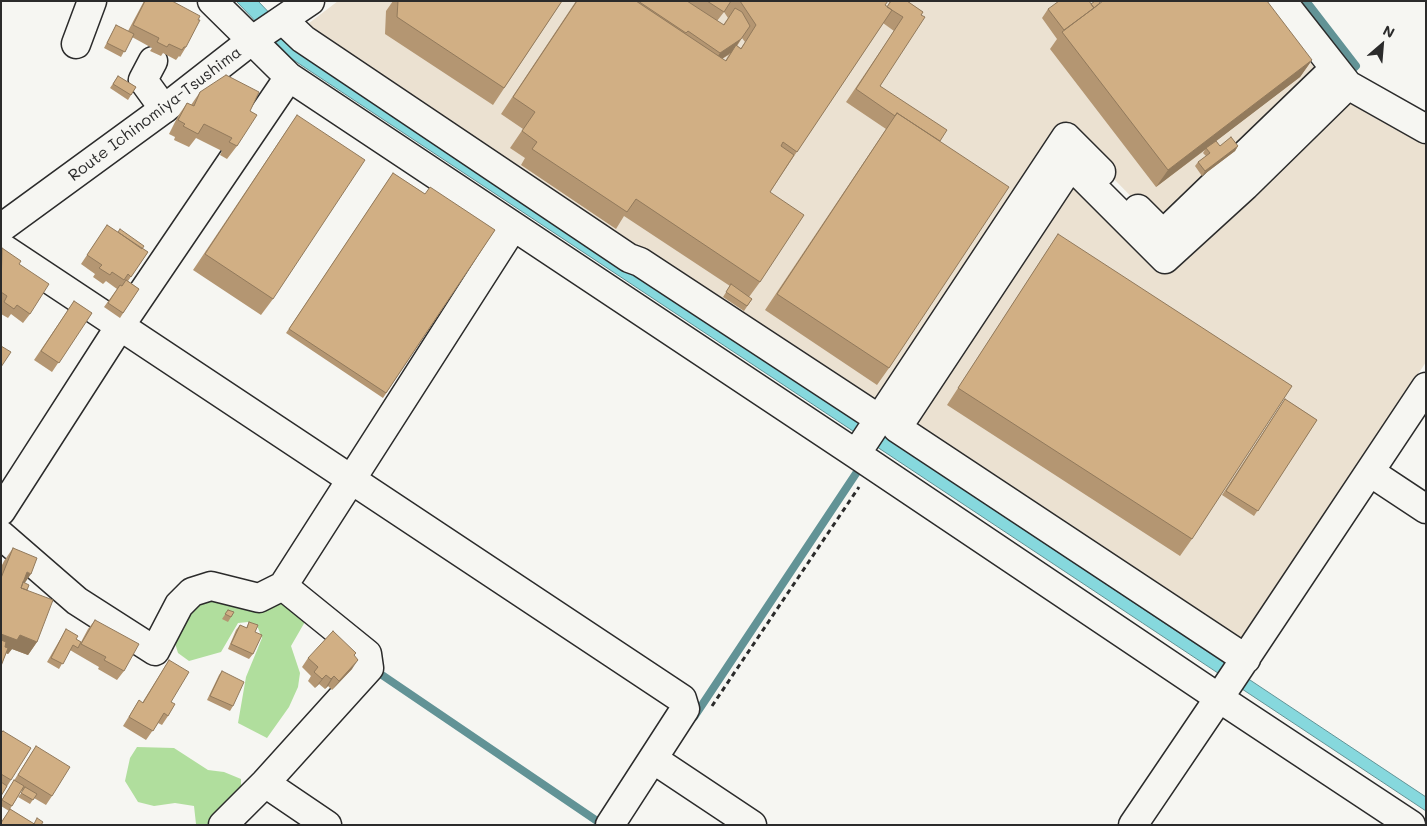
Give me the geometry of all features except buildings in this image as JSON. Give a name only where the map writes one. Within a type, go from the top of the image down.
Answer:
[{"type":"street","points":[[76,44],[92,1]]},
{"type":"street","points":[[212,1],[255,39],[289,77],[513,226],[878,431],[897,428],[1233,679],[1411,825]]},
{"type":"street","name":"Route Ichinomiya-Tsushima","points":[[1,228],[164,109],[255,39],[310,1]]},
{"type":"street","points":[[1282,1],[1341,77],[1426,128]]},
{"type":"street","points":[[282,20],[303,39],[621,253],[640,262],[1233,679]]},
{"type":"street","points":[[153,61],[143,80],[164,109]]},
{"type":"street","points":[[1,511],[120,326],[289,77]]},
{"type":"street","points":[[878,431],[1031,208],[1066,137],[1163,234],[1341,77]]},
{"type":"street","points":[[1,535],[77,601],[155,651],[179,605],[192,592],[211,586],[259,598],[284,586],[513,226]]},
{"type":"street","points":[[1,247],[682,699],[686,709],[610,825]]},
{"type":"street","points":[[1133,825],[1233,679],[1426,387]]},
{"type":"street","points":[[1370,472],[1426,509]]},
{"type":"street","points":[[223,825],[265,783],[369,668],[367,654],[284,586]]},
{"type":"street","points":[[653,759],[752,825]]},
{"type":"street","points":[[265,783],[327,825]]},
{"type":"path","points":[[708,713],[878,431]]},
{"type":"shaded area","points":[[338,1],[1269,1],[1322,69],[1160,226],[1066,130],[878,410],[300,30]]},
{"type":"shaded area","points":[[1348,90],[1426,136],[1426,362],[1243,640],[1236,636],[1231,638],[907,421],[1072,174],[1163,267]]},
{"type":"green space","points":[[206,596],[278,598],[306,620],[291,646],[300,673],[298,687],[289,707],[267,738],[238,723],[246,677],[262,638],[258,628],[248,622],[238,623],[221,652],[189,661],[178,653],[173,637],[182,615]]},
{"type":"green space","points":[[137,747],[174,748],[208,770],[224,772],[241,779],[241,790],[212,825],[196,824],[194,806],[175,803],[154,806],[138,802],[125,781],[130,758]]},
{"type":"water","points":[[236,1],[258,1],[299,44],[888,435],[886,438],[1426,797],[1426,811],[292,59]]},
{"type":"waterway","points":[[1306,1],[1356,66],[1351,71]]},
{"type":"waterway","points":[[694,717],[857,472]]},
{"type":"waterway","points":[[382,675],[603,825]]}]
